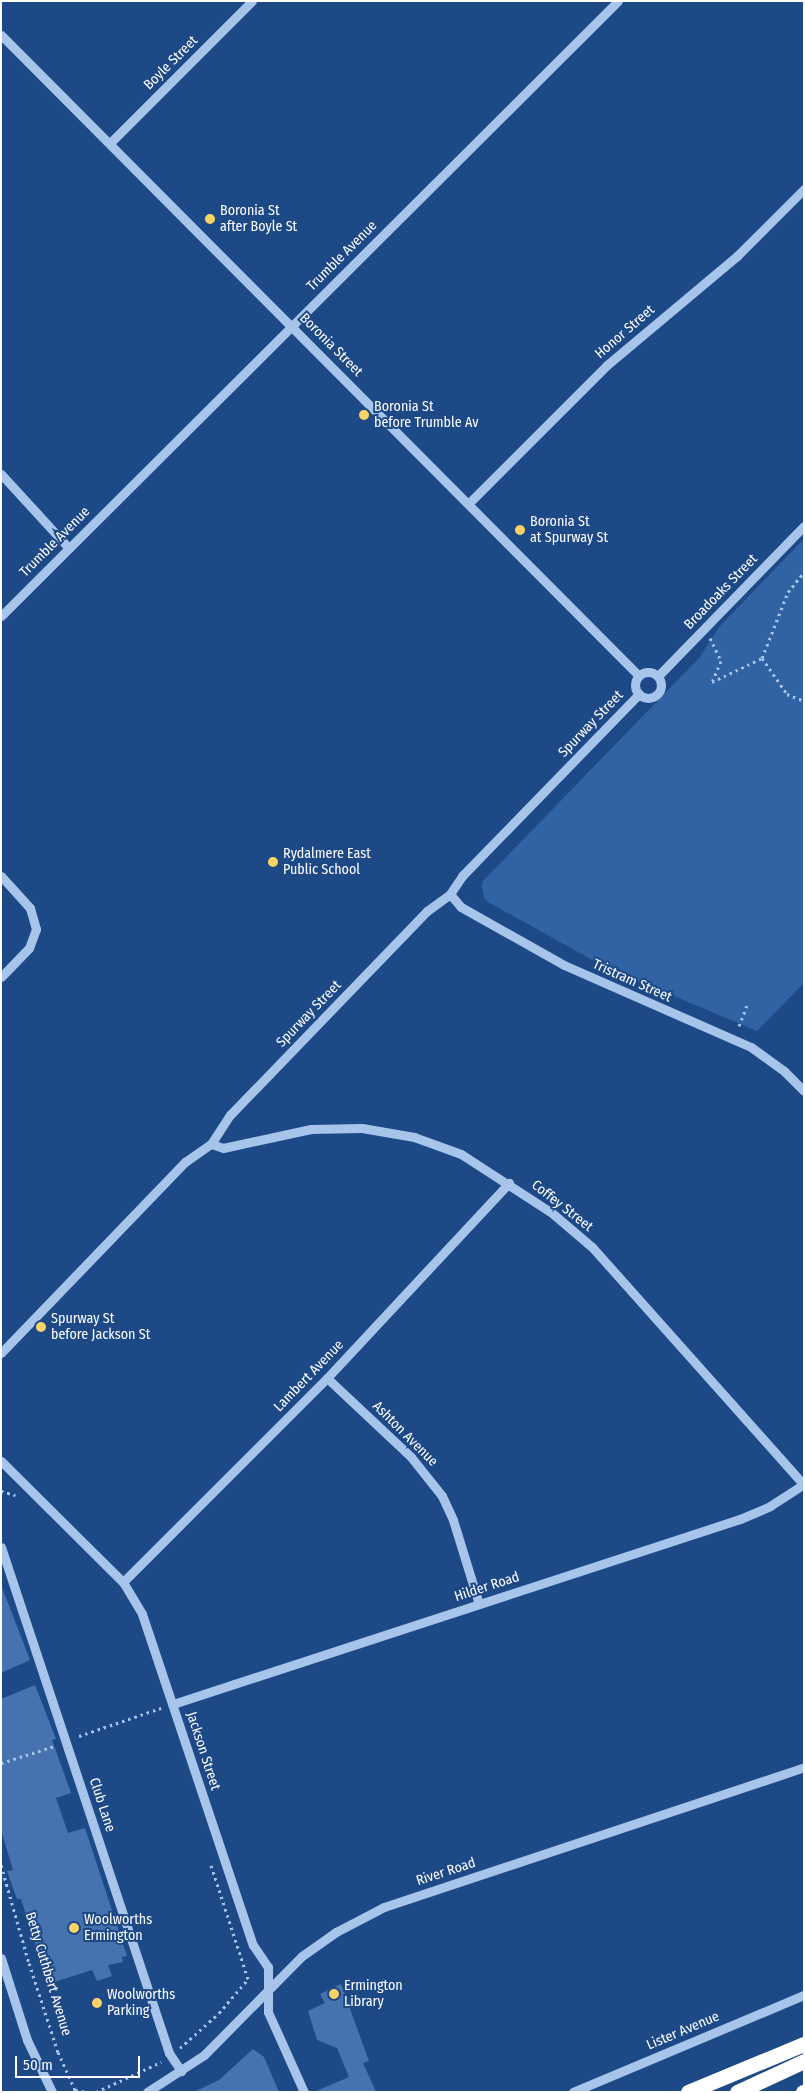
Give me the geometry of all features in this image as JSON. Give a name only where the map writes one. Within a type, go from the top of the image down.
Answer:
[{"type":"highway","points":[[688,2092],[804,2044]]},
{"type":"highway","points":[[737,2092],[804,2061]]},
{"type":"street","name":"Boyle Street","points":[[110,143],[252,1]]},
{"type":"street","name":"Trumble Avenue","points":[[1,616],[68,547],[293,326],[618,1]]},
{"type":"street","name":"Boronia Street","points":[[1,35],[470,502],[639,676]]},
{"type":"street","name":"Honor Street","points":[[470,502],[608,365],[737,256],[804,189]]},
{"type":"street","points":[[1,474],[68,547]]},
{"type":"street","name":"Broadoaks Street","points":[[658,676],[804,526]]},
{"type":"street","points":[[649,672],[658,676],[661,682],[659,692],[648,698],[638,694],[635,688],[639,676],[649,672]]},
{"type":"street","name":"Spurway Street","points":[[1,1353],[185,1162],[211,1144],[230,1115],[427,911],[450,894],[462,876],[638,694]]},
{"type":"street","points":[[1,876],[30,908],[34,918],[34,939],[1,977]]},
{"type":"street","name":"Tristram Street","points":[[450,894],[461,907],[564,966],[751,1047],[784,1071],[804,1091]]},
{"type":"street","name":"Coffey Street","points":[[211,1144],[228,1147],[311,1129],[362,1128],[414,1137],[461,1154],[509,1183],[592,1247],[803,1484]]},
{"type":"street","name":"Lambert Avenue","points":[[123,1582],[327,1378],[509,1183]]},
{"type":"street","name":"Ashton Avenue","points":[[327,1378],[411,1457],[442,1496],[453,1520],[479,1604]]},
{"type":"street","name":"Jackson Street","points":[[2,1463],[123,1582],[142,1614],[253,1945],[268,1967],[268,2012],[304,2092]]},
{"type":"street","name":"Hilder Road","points":[[173,1704],[740,1519],[770,1506],[803,1484]]},
{"type":"street","name":"Club Lane","points":[[1,1546],[171,2055],[181,2071]]},
{"type":"street","name":"River Road","points":[[146,2092],[204,2055],[309,1951],[336,1932],[384,1907],[804,1767]]},
{"type":"street","points":[[1,1958],[27,2040],[52,2092]]},
{"type":"street","name":"Lister Avenue","points":[[573,2092],[804,1995]]},
{"type":"path","points":[[705,628],[721,662],[712,682],[762,658],[788,592],[804,572]]},
{"type":"path","points":[[762,658],[787,694],[804,701]]},
{"type":"path","points":[[739,1026],[747,1005]]},
{"type":"path","points":[[1,1492],[13,1493],[20,1500]]},
{"type":"path","name":"Jackson Street","points":[[158,1700],[164,1718]]},
{"type":"path","points":[[79,1736],[161,1708]]},
{"type":"path","points":[[1,1763],[59,1744]]},
{"type":"path","points":[[96,2092],[163,2061],[219,2013],[248,1979],[209,1858]]},
{"type":"path","name":"Betty Cuthbert Avenue","points":[[1,1865],[44,2012],[76,2090],[88,2092]]},
{"type":"shaded area","points":[[804,539],[804,983],[757,1031],[607,968],[488,902],[484,898],[482,886],[483,881],[700,657],[719,627]]},
{"type":"building","points":[[1,1585],[30,1660],[1,1673]]},
{"type":"building","points":[[35,1685],[56,1739],[52,1740],[71,1793],[56,1798],[68,1833],[85,1828],[127,1956],[122,1957],[123,1962],[108,1965],[112,1976],[97,1981],[92,1970],[48,1984],[21,1899],[17,1899],[7,1871],[13,1870],[1,1830],[1,1699]]},
{"type":"building","points":[[341,1984],[369,2061],[363,2063],[376,2092],[314,2092],[349,2077],[337,2048],[317,2040],[308,2011],[325,2003],[320,1994]]},
{"type":"building","points":[[253,2049],[264,2057],[279,2092],[194,2092],[219,2080]]},
{"type":"place","name":"Boronia St after Boyle St","points":[[210,219]]},
{"type":"place","name":"Boronia St before Trumble Av","points":[[364,415]]},
{"type":"place","name":"Boronia St at Spurway St","points":[[520,530]]},
{"type":"place","name":"Rydalmere East Public School","points":[[273,862]]},
{"type":"place","name":"Spurway St before Jackson St","points":[[41,1327]]},
{"type":"place","name":"Woolworths Ermington","points":[[74,1928]]},
{"type":"place","name":"Ermington Library","points":[[334,1994]]},
{"type":"place","name":"Woolworths Parking","points":[[97,2003]]}]
